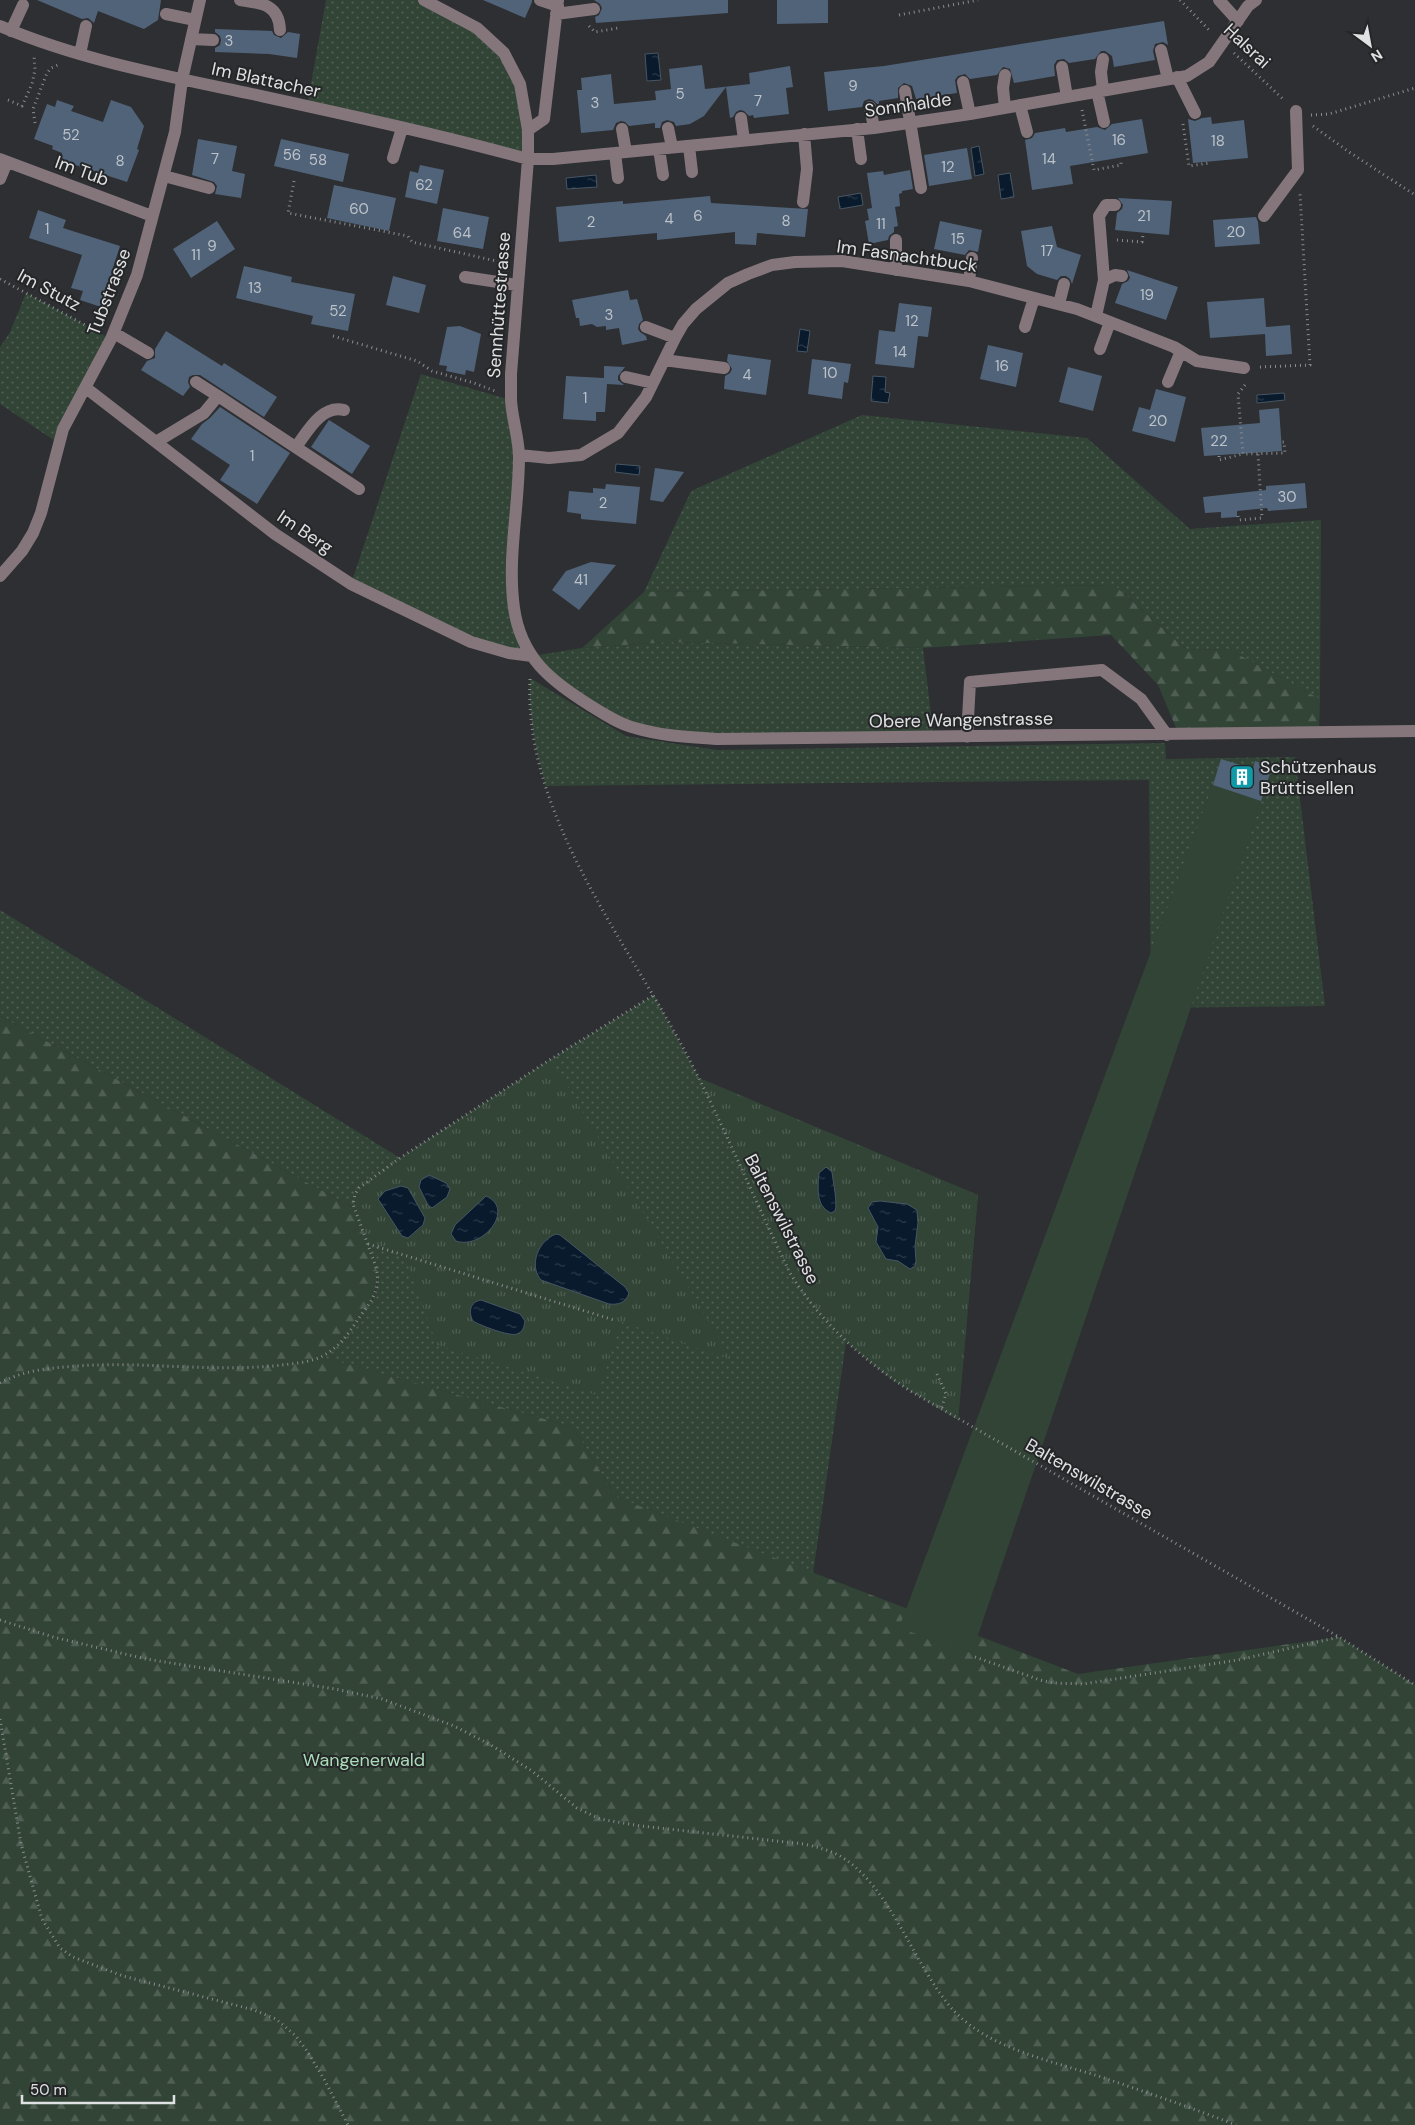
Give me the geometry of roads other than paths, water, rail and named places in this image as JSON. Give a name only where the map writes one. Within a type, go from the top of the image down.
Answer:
[{"type":"street","name":"Tubstrasse","points":[[0,576],[22,551],[33,534],[41,513],[63,429],[113,336],[137,275],[175,132],[182,80],[200,0]]},
{"type":"street","points":[[240,0],[264,3],[273,10],[280,20],[280,30]]},
{"type":"street","name":"Sennhüttestrasse","points":[[424,0],[477,28],[504,53],[520,84],[528,130],[528,159],[517,285],[511,400],[519,455],[512,568],[513,599],[519,630],[532,656]]},
{"type":"street","points":[[540,0],[557,6],[594,9]]},
{"type":"street","points":[[1219,0],[1238,21]]},
{"type":"street","name":"Sonnhalde","points":[[528,159],[553,159],[874,128],[970,114],[1187,76],[1209,62],[1248,6],[1256,0]]},
{"type":"street","points":[[6,29],[23,5]]},
{"type":"street","points":[[528,130],[544,120],[557,6]]},
{"type":"street","points":[[166,14],[196,20]]},
{"type":"street","points":[[80,54],[86,26]]},
{"type":"street","name":"Im Blattacher","points":[[6,29],[80,54],[182,80],[402,128],[528,159]]},
{"type":"street","points":[[191,39],[213,40]]},
{"type":"street","points":[[1161,50],[1173,78],[1193,110]]},
{"type":"street","points":[[1103,59],[1100,90],[1104,122]]},
{"type":"street","points":[[1062,67],[1073,95]]},
{"type":"street","points":[[1005,76],[1003,88],[1005,108]]},
{"type":"street","points":[[963,82],[970,114]]},
{"type":"street","points":[[905,91],[921,188]]},
{"type":"street","points":[[1020,105],[1028,132]]},
{"type":"street","points":[[870,107],[874,128]]},
{"type":"street","points":[[1264,216],[1298,170],[1296,111]]},
{"type":"street","points":[[741,118],[744,140]]},
{"type":"street","points":[[393,158],[402,128]]},
{"type":"street","points":[[618,178],[622,128]]},
{"type":"street","points":[[663,175],[668,128]]},
{"type":"street","points":[[857,129],[861,159]]},
{"type":"street","points":[[803,202],[807,169],[804,134]]},
{"type":"street","points":[[689,146],[692,172]]},
{"type":"street","points":[[0,179],[3,161]]},
{"type":"street","name":"Im Tub","points":[[3,161],[152,216]]},
{"type":"street","points":[[164,176],[209,188]]},
{"type":"street","points":[[1096,316],[1104,280],[1099,216],[1106,205],[1115,205]]},
{"type":"street","points":[[896,240],[896,270]]},
{"type":"street","points":[[969,281],[972,258]]},
{"type":"street","name":"Im Fasnachtbuck","points":[[519,455],[549,458],[581,455],[618,433],[646,398],[675,338],[683,324],[696,309],[728,283],[772,265],[795,262],[842,261],[969,281],[1059,304],[1096,316],[1181,351],[1197,361],[1244,368]]},
{"type":"street","points":[[1104,280],[1115,275],[1122,276]]},
{"type":"street","points":[[466,277],[517,285]]},
{"type":"street","points":[[1059,304],[1064,284]]},
{"type":"street","points":[[1025,327],[1034,298]]},
{"type":"street","points":[[1100,349],[1110,322]]},
{"type":"street","points":[[646,327],[675,338]]},
{"type":"street","points":[[113,336],[148,353]]},
{"type":"street","points":[[1168,382],[1181,351]]},
{"type":"street","points":[[664,360],[724,368]]},
{"type":"street","points":[[626,377],[653,382]]},
{"type":"street","points":[[196,382],[359,489]]},
{"type":"street","name":"Im Berg","points":[[86,388],[275,534],[351,584],[472,642],[510,653],[532,656]]},
{"type":"street","points":[[156,442],[204,413],[218,396]]},
{"type":"street","points":[[296,447],[309,428],[324,413],[338,408],[344,410]]},
{"type":"street","name":"Obere Wangenstrasse","points":[[532,656],[547,675],[605,714],[632,728],[670,736],[717,739],[1415,731]]},
{"type":"street","points":[[968,737],[970,682],[1102,670],[1141,700],[1167,735]]},
{"type":"water","points":[[658,53],[661,80],[647,81],[645,54]]},
{"type":"water","points":[[979,146],[984,174],[975,176],[971,148]]},
{"type":"water","points":[[1010,173],[1014,197],[1001,199],[998,175]]},
{"type":"water","points":[[596,175],[597,187],[567,189],[566,178]]},
{"type":"water","points":[[861,193],[863,205],[840,209],[838,197]]},
{"type":"water","points":[[800,329],[810,331],[807,352],[797,351]]},
{"type":"water","points":[[873,376],[886,377],[885,392],[890,393],[888,403],[871,401]]},
{"type":"water","points":[[1284,393],[1285,400],[1257,403],[1257,395]]},
{"type":"water","points":[[616,464],[640,466],[639,475],[615,472]]},
{"type":"water","points":[[826,1167],[832,1172],[836,1198],[835,1211],[831,1213],[822,1206],[819,1196],[819,1173]]},
{"type":"water","points":[[429,1175],[446,1183],[450,1189],[447,1197],[432,1208],[428,1205],[419,1187],[421,1180]]},
{"type":"water","points":[[401,1186],[408,1188],[425,1218],[423,1225],[408,1238],[402,1236],[378,1199],[385,1191]]},
{"type":"water","points":[[486,1196],[494,1202],[498,1210],[497,1218],[492,1227],[476,1240],[456,1241],[451,1234],[455,1225]]},
{"type":"water","points":[[872,1202],[907,1204],[917,1210],[916,1261],[915,1266],[910,1269],[898,1261],[886,1259],[876,1242],[878,1227],[868,1208]]},
{"type":"water","points":[[556,1234],[560,1235],[625,1287],[629,1293],[626,1299],[618,1304],[609,1304],[541,1280],[535,1267],[537,1254],[540,1247]]},
{"type":"water","points":[[481,1300],[520,1314],[525,1321],[522,1331],[517,1334],[508,1334],[473,1321],[471,1314],[472,1305]]},
{"type":"place","name":"Schützenhaus Brüttisellen","points":[[1242,777]]},
{"type":"park label","name":"Wangenerwald","points":[[364,1760]]}]
